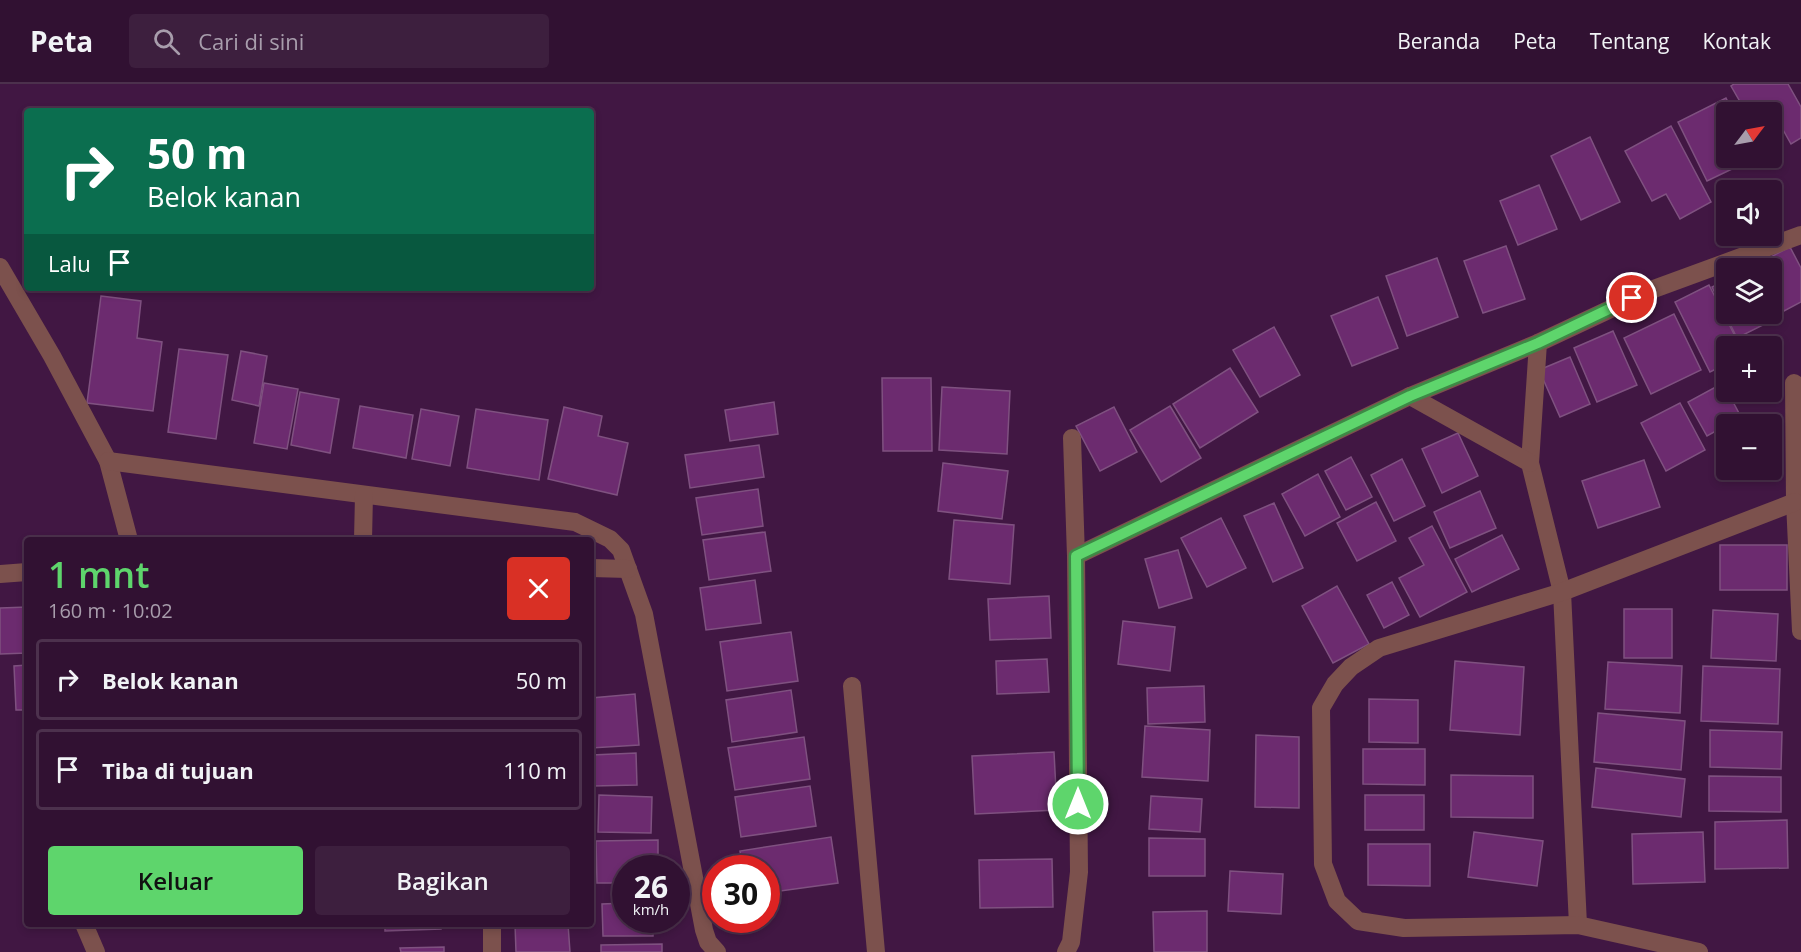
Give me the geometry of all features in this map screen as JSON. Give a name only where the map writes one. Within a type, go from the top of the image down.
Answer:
[{"type":"street","points":[[1076,556],[1410,396],[1538,343],[1651,290],[1801,235]]},
{"type":"street","points":[[0,267],[52,356],[108,461],[128,537]]},
{"type":"street","points":[[1538,343],[1530,463],[1562,592],[1578,925]]},
{"type":"street","points":[[1794,383],[1795,502],[1801,631]]},
{"type":"street","points":[[1410,396],[1530,463]]},
{"type":"street","points":[[1066,952],[1071,942],[1078,872],[1076,556],[1072,438]]},
{"type":"street","points":[[108,461],[575,522],[610,539],[621,550],[644,614],[704,930],[708,942],[717,952]]},
{"type":"street","points":[[363,537],[364,495]]},
{"type":"street","points":[[1699,952],[1578,925],[1404,928],[1358,921],[1337,901],[1323,864],[1321,708],[1335,684],[1351,667],[1379,648],[1562,592],[1795,502]]},
{"type":"street","points":[[594,568],[628,569]]},
{"type":"street","points":[[0,574],[24,572]]},
{"type":"street","points":[[852,686],[876,952]]},
{"type":"street","points":[[85,927],[96,952]]},
{"type":"street","points":[[492,927],[492,952]]},
{"type":"building","points":[[1734,84],[1788,84],[1801,107],[1801,138],[1791,144],[1782,128],[1782,102],[1740,102],[1731,86]]},
{"type":"building","points":[[1716,103],[1716,168],[1734,168],[1707,181],[1678,122]]},
{"type":"building","points":[[1671,126],[1711,202],[1680,219],[1666,194],[1652,201],[1625,151]]},
{"type":"building","points":[[1590,137],[1620,202],[1581,220],[1551,156]]},
{"type":"building","points":[[1539,185],[1557,229],[1518,245],[1500,201]]},
{"type":"building","points":[[1506,246],[1525,299],[1483,313],[1464,261]]},
{"type":"building","points":[[1790,247],[1801,268],[1801,302],[1784,311],[1782,307],[1782,258],[1769,258]]},
{"type":"building","points":[[1437,258],[1458,317],[1407,336],[1386,276]]},
{"type":"building","points":[[1709,285],[1716,299],[1716,324],[1729,324],[1735,336],[1716,336],[1716,369],[1710,372],[1675,302]]},
{"type":"building","points":[[101,296],[141,301],[137,338],[162,342],[153,411],[87,403]]},
{"type":"building","points":[[1378,297],[1398,348],[1352,366],[1331,316]]},
{"type":"building","points":[[1674,314],[1701,370],[1651,394],[1624,338]]},
{"type":"building","points":[[1730,324],[1765,324],[1741,336],[1736,336]]},
{"type":"building","points":[[1274,327],[1300,375],[1260,397],[1233,350]]},
{"type":"building","points":[[1613,331],[1637,385],[1597,402],[1574,348]]},
{"type":"building","points":[[179,349],[228,355],[216,439],[168,432]]},
{"type":"building","points":[[241,351],[267,356],[259,406],[232,400]]},
{"type":"building","points":[[1570,357],[1590,404],[1560,417],[1539,370]]},
{"type":"building","points":[[1230,368],[1258,412],[1200,448],[1173,404]]},
{"type":"building","points":[[882,378],[931,378],[932,451],[883,451]]},
{"type":"building","points":[[264,383],[298,389],[287,449],[254,443]]},
{"type":"building","points":[[942,387],[1010,391],[1007,454],[939,450]]},
{"type":"building","points":[[1716,387],[1716,402],[1733,402],[1739,414],[1716,414],[1716,431],[1707,436],[1688,402]]},
{"type":"building","points":[[300,392],[339,399],[330,453],[291,445]]},
{"type":"building","points":[[774,402],[778,434],[730,441],[725,410]]},
{"type":"building","points":[[1680,403],[1705,450],[1666,471],[1641,423]]},
{"type":"building","points":[[360,406],[413,415],[406,458],[353,448]]},
{"type":"building","points":[[1170,406],[1201,458],[1161,482],[1130,430]]},
{"type":"building","points":[[564,407],[602,416],[598,436],[628,443],[617,495],[548,479]]},
{"type":"building","points":[[1114,407],[1137,452],[1100,471],[1076,426]]},
{"type":"building","points":[[421,409],[459,416],[450,466],[412,459]]},
{"type":"building","points":[[476,409],[548,420],[539,480],[467,468]]},
{"type":"building","points":[[1458,433],[1478,476],[1442,493],[1422,449]]},
{"type":"building","points":[[759,445],[764,477],[690,488],[685,455]]},
{"type":"building","points":[[1351,457],[1372,497],[1346,510],[1325,471]]},
{"type":"building","points":[[1402,459],[1425,506],[1394,521],[1371,475]]},
{"type":"building","points":[[1644,460],[1660,507],[1598,528],[1582,481]]},
{"type":"building","points":[[943,463],[1008,471],[1002,519],[938,511]]},
{"type":"building","points":[[1318,474],[1340,517],[1305,536],[1282,494]]},
{"type":"building","points":[[758,489],[763,526],[702,535],[696,498]]},
{"type":"building","points":[[1480,491],[1496,528],[1450,548],[1434,512]]},
{"type":"building","points":[[1376,502],[1396,541],[1357,561],[1337,523]]},
{"type":"building","points":[[1274,503],[1303,568],[1273,582],[1244,516]]},
{"type":"building","points":[[1221,518],[1246,568],[1207,587],[1181,538]]},
{"type":"building","points":[[954,520],[1014,525],[1010,584],[949,579]]},
{"type":"building","points":[[1432,526],[1467,592],[1420,617],[1399,578],[1424,565],[1409,538]]},
{"type":"building","points":[[765,532],[771,571],[709,580],[703,540]]},
{"type":"building","points":[[1502,535],[1519,569],[1472,592],[1455,559]]},
{"type":"building","points":[[1720,545],[1787,545],[1787,590],[1720,590]]},
{"type":"building","points":[[1178,550],[1192,598],[1159,608],[1145,559]]},
{"type":"building","points":[[755,580],[761,623],[706,630],[700,588]]},
{"type":"building","points":[[1392,582],[1409,615],[1384,628],[1367,595]]},
{"type":"building","points":[[1337,586],[1369,644],[1333,663],[1302,606]]},
{"type":"building","points":[[1049,596],[1051,638],[990,640],[988,599]]},
{"type":"building","points":[[24,607],[24,653],[0,654],[0,608]]},
{"type":"building","points":[[1624,609],[1672,609],[1672,658],[1624,658]]},
{"type":"building","points":[[1713,610],[1778,614],[1776,661],[1711,658]]},
{"type":"building","points":[[1123,621],[1175,627],[1170,671],[1118,664]]},
{"type":"building","points":[[791,632],[798,681],[727,691],[720,642]]},
{"type":"building","points":[[1047,659],[1049,692],[997,694],[996,661]]},
{"type":"building","points":[[1455,661],[1524,667],[1520,735],[1450,730]]},
{"type":"building","points":[[1608,662],[1682,666],[1680,713],[1605,709]]},
{"type":"building","points":[[24,665],[24,710],[16,710],[14,666]]},
{"type":"building","points":[[1703,666],[1780,669],[1778,724],[1701,721]]},
{"type":"building","points":[[1204,686],[1205,722],[1148,724],[1147,688]]},
{"type":"building","points":[[791,690],[797,732],[732,742],[726,700]]},
{"type":"building","points":[[635,694],[639,745],[594,748],[594,698]]},
{"type":"building","points":[[1369,699],[1418,700],[1418,743],[1369,742]]},
{"type":"building","points":[[1598,713],[1685,721],[1681,770],[1594,762]]},
{"type":"building","points":[[1145,726],[1210,730],[1208,781],[1142,777]]},
{"type":"building","points":[[1710,730],[1782,732],[1781,769],[1710,767]]},
{"type":"building","points":[[1256,735],[1299,737],[1299,808],[1255,807]]},
{"type":"building","points":[[804,737],[810,779],[735,790],[728,748]]},
{"type":"building","points":[[1363,749],[1425,749],[1425,785],[1363,784]]},
{"type":"building","points":[[1054,752],[1057,810],[975,814],[972,756]]},
{"type":"building","points":[[636,753],[637,785],[594,786],[594,755]]},
{"type":"building","points":[[1596,768],[1685,779],[1681,817],[1592,807]]},
{"type":"building","points":[[1451,775],[1533,776],[1533,818],[1451,817]]},
{"type":"building","points":[[1709,776],[1781,777],[1781,812],[1709,811]]},
{"type":"building","points":[[810,786],[816,826],[741,837],[735,797]]},
{"type":"building","points":[[599,795],[652,797],[651,833],[598,832]]},
{"type":"building","points":[[1365,795],[1424,795],[1424,830],[1365,830]]},
{"type":"building","points":[[1151,796],[1202,799],[1200,832],[1149,829]]},
{"type":"building","points":[[1787,820],[1788,868],[1715,869],[1715,822]]},
{"type":"building","points":[[1474,832],[1543,841],[1537,886],[1468,877]]},
{"type":"building","points":[[1703,832],[1705,882],[1633,884],[1632,834]]},
{"type":"building","points":[[831,837],[838,883],[780,891],[780,855],[741,855],[740,851]]},
{"type":"building","points":[[1149,838],[1205,839],[1205,876],[1149,876]]},
{"type":"building","points":[[658,840],[658,855],[612,855],[612,883],[597,883],[596,841]]},
{"type":"building","points":[[1368,844],[1430,844],[1430,886],[1368,885]]},
{"type":"building","points":[[1052,859],[1053,907],[980,908],[979,860]]},
{"type":"building","points":[[1230,871],[1283,874],[1281,914],[1228,911]]},
{"type":"building","points":[[602,904],[612,904],[612,933],[653,933],[653,936],[603,936]]},
{"type":"building","points":[[1207,911],[1207,952],[1154,952],[1153,912]]},
{"type":"building","points":[[385,927],[441,927],[441,929],[385,931]]},
{"type":"building","points":[[515,927],[568,927],[570,952],[516,952]]},
{"type":"building","points":[[662,944],[662,952],[601,952],[601,945]]},
{"type":"building","points":[[444,947],[444,952],[401,952],[400,948]]},
{"type":"route","points":[[1078,804],[1076,556],[1410,396],[1538,343],[1632,298]]}]
